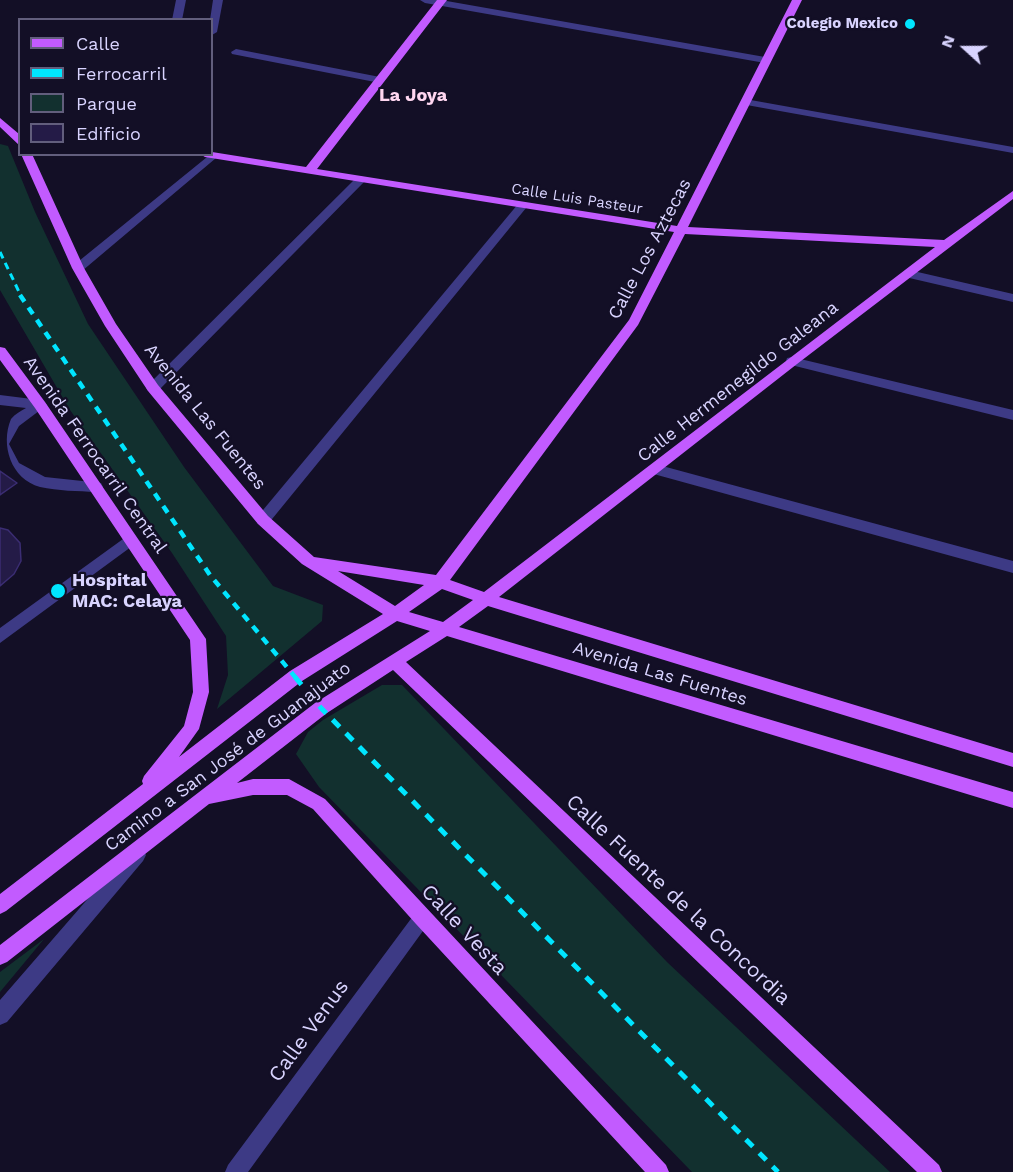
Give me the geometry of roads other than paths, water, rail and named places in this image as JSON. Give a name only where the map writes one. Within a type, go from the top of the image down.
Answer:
[{"type":"main road","name":"Calle Los Aztecas","points":[[440,582],[634,322],[797,0]]},
{"type":"main road","points":[[310,171],[441,1]]},
{"type":"main road","points":[[0,121],[18,137]]},
{"type":"main road","points":[[0,132],[18,137]]},
{"type":"main road","name":"Avenida Las Fuentes","points":[[27,156],[78,268],[111,326],[153,388],[263,520],[307,560],[395,614],[1013,800]]},
{"type":"main road","name":"Calle Luis Pasteur","points":[[213,156],[361,178],[522,207],[682,230],[948,244]]},
{"type":"main road","name":"Calle Hermenegildo Galeana","points":[[486,599],[792,361],[1013,194]]},
{"type":"main road","name":"Avenida Ferrocarril Central","points":[[1,355],[40,405],[198,639],[201,692],[191,729],[136,798]]},
{"type":"main road","name":"Avenida Las Fuentes","points":[[307,560],[440,582],[486,599],[1013,760]]},
{"type":"main road","name":"Camino a San José de Guanajuato","points":[[0,905],[296,676],[395,614],[440,582]]},
{"type":"main road","name":"Camino a San José de Guanajuato","points":[[0,956],[321,708],[444,630],[486,599]]},
{"type":"main road","name":"Calle Fuente de la Concordia","points":[[394,661],[932,1172]]},
{"type":"main road","name":"Calle Vesta","points":[[204,798],[253,787],[289,787],[319,804],[650,1168]]},
{"type":"street","points":[[177,18],[181,0]]},
{"type":"street","points":[[213,27],[218,0]]},
{"type":"street","points":[[425,0],[765,60]]},
{"type":"street","points":[[236,52],[380,80]]},
{"type":"street","points":[[745,102],[1013,150]]},
{"type":"street","points":[[78,268],[208,156]]},
{"type":"street","points":[[153,388],[361,178]]},
{"type":"street","points":[[263,520],[522,207]]},
{"type":"street","points":[[909,274],[1013,298]]},
{"type":"street","points":[[792,361],[1013,415]]},
{"type":"street","points":[[0,400],[40,405]]},
{"type":"street","points":[[40,405],[14,423],[2,444],[14,467],[42,482],[96,487]]},
{"type":"street","points":[[655,469],[1013,567]]},
{"type":"street","points":[[0,637],[130,540]]},
{"type":"street","points":[[0,1015],[151,839]]},
{"type":"street","name":"Calle Venus","points":[[235,1172],[422,918]]},
{"type":"railway","points":[[0,252],[21,296]]},
{"type":"railway","points":[[20,295],[210,575],[296,678]]},
{"type":"railway","points":[[295,677],[321,708],[778,1172]]},
{"type":"place","name":"Colegio Mexico","points":[[910,24]]},
{"type":"place","name":"Hospital MAC: Celaya","points":[[58,591]]},
{"type":"district","name":"La Joya","points":[[413,96]]}]
